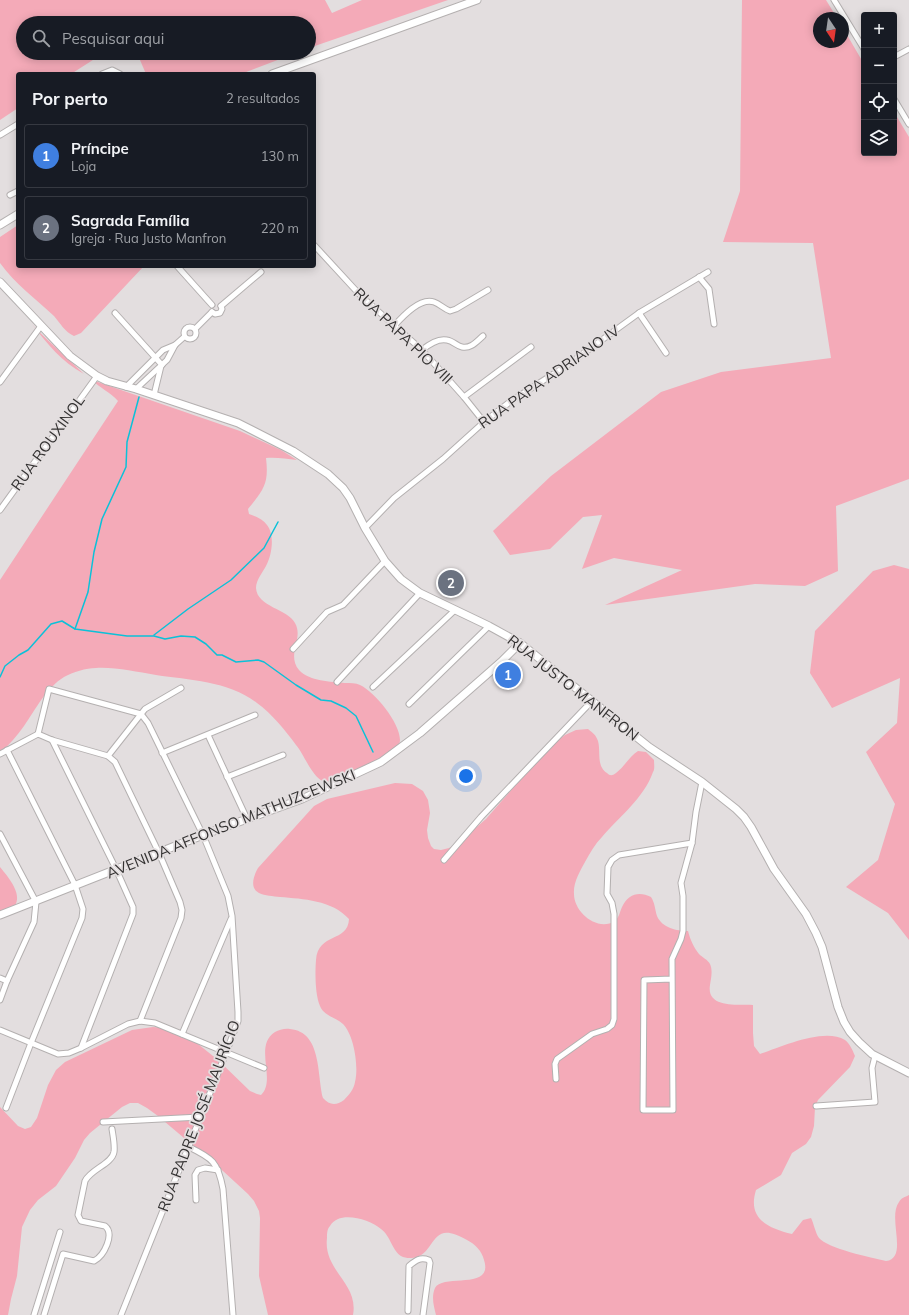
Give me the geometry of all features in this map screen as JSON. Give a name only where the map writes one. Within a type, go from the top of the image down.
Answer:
[{"type":"main road","points":[[316,58],[477,0]]},
{"type":"main road","points":[[278,72],[311,60]]},
{"type":"main road","points":[[2,225],[16,215]]},
{"type":"main road","name":"RUA JUSTO MANFRON","points":[[0,282],[70,356],[97,376],[107,381],[136,389],[238,423],[293,451],[328,474],[350,498],[365,528],[386,561],[401,579],[420,593],[489,626],[520,643],[650,747],[702,782],[736,808],[744,817],[781,880],[806,914],[816,933],[822,947],[838,1007],[844,1022],[859,1042],[875,1056],[909,1073]]},
{"type":"main road","name":"AVENIDA AFFONSO MATHUZCEWSKI","points":[[0,915],[203,835],[302,799],[381,762],[420,733],[501,662],[520,643]]},
{"type":"street","points":[[834,0],[863,48]]},
{"type":"street","points":[[897,55],[909,49]]},
{"type":"street","points":[[897,104],[909,124]]},
{"type":"street","points":[[0,135],[16,125]]},
{"type":"street","points":[[10,195],[16,192]]},
{"type":"street","name":"RUA PAPA PIO VIII","points":[[316,247],[351,286],[422,350],[484,422]]},
{"type":"street","points":[[179,268],[212,305]]},
{"type":"street","points":[[221,306],[261,272]]},
{"type":"street","name":"RUA PAPA ADRIANO IV","points":[[365,528],[394,498],[443,459],[484,422],[511,401],[566,366],[639,313],[708,272]]},
{"type":"street","points":[[699,277],[709,289],[714,324]]},
{"type":"street","points":[[394,326],[408,310],[428,301],[434,302],[450,311],[488,290]]},
{"type":"street","points":[[212,305],[216,303],[221,306]]},
{"type":"street","points":[[212,305],[210,309],[212,312]]},
{"type":"street","points":[[212,312],[216,315],[220,313],[222,311],[221,306]]},
{"type":"street","points":[[195,329],[212,312]]},
{"type":"street","points":[[115,313],[161,365]]},
{"type":"street","points":[[639,313],[666,353]]},
{"type":"street","points":[[0,382],[41,326]]},
{"type":"street","points":[[136,389],[171,354],[175,346],[184,337],[183,332],[186,328],[189,326],[195,329]]},
{"type":"street","points":[[184,337],[190,339],[194,338],[196,334],[195,329]]},
{"type":"street","points":[[422,350],[438,341],[446,339],[461,347],[467,347],[474,345],[483,336]]},
{"type":"street","points":[[126,387],[155,357],[167,348],[175,346]]},
{"type":"street","points":[[464,397],[531,347]]},
{"type":"street","points":[[154,395],[161,365]]},
{"type":"street","name":"RUA ROUXINOL","points":[[1,506],[97,376]]},
{"type":"street","points":[[293,649],[327,612],[343,605],[386,561]]},
{"type":"street","points":[[337,682],[420,593]]},
{"type":"street","points":[[373,687],[455,610]]},
{"type":"street","points":[[410,704],[489,626]]},
{"type":"street","points":[[108,756],[149,706],[181,688]]},
{"type":"street","points":[[0,754],[38,734],[49,689],[141,714]]},
{"type":"street","points":[[444,860],[491,806],[592,701]]},
{"type":"street","name":"RUA PADRE JOSÉ MAURÍCIO","points":[[121,1315],[238,1021],[232,916],[228,896],[203,835],[148,723],[141,714]]},
{"type":"street","points":[[162,753],[255,715]]},
{"type":"street","points":[[38,734],[52,740],[108,756],[115,762],[180,902],[182,910],[181,918],[140,1021]]},
{"type":"street","points":[[208,735],[247,819]]},
{"type":"street","points":[[52,740],[116,869],[133,907],[132,914],[81,1048]]},
{"type":"street","points":[[6,1108],[82,918],[83,909],[76,886],[7,750]]},
{"type":"street","points":[[227,777],[283,755]]},
{"type":"street","points":[[672,979],[644,980],[643,1110],[673,1110],[672,959],[683,931],[683,896],[681,887],[692,843],[702,782]]},
{"type":"street","points":[[0,834],[36,902],[34,922],[0,1000]]},
{"type":"street","points":[[556,1079],[555,1064],[557,1059],[592,1034],[607,1029],[612,1025],[614,1019],[614,914],[612,903],[607,894],[608,867],[612,860],[619,855],[692,843]]},
{"type":"street","points":[[182,1034],[232,916]]},
{"type":"street","points":[[0,978],[7,981]]},
{"type":"street","points":[[0,1030],[58,1054],[69,1053],[81,1048],[128,1024],[140,1021],[155,1023],[226,1054],[264,1068]]},
{"type":"street","points":[[816,1106],[875,1102],[872,1062],[875,1056]]},
{"type":"street","points":[[103,1122],[200,1117]]},
{"type":"street","points":[[44,1315],[63,1254],[94,1261],[98,1259],[105,1251],[107,1246],[108,1228],[81,1221],[78,1215],[87,1176],[111,1159],[114,1154],[112,1129]]},
{"type":"street","points":[[188,1147],[204,1154],[211,1160],[218,1170],[222,1189],[233,1315]]},
{"type":"street","points":[[196,1200],[195,1175],[198,1170],[206,1168],[218,1170]]},
{"type":"street","points":[[34,1315],[60,1232]]},
{"type":"street","points":[[408,1311],[409,1266],[416,1260],[424,1258],[429,1260],[430,1264],[423,1315]]},
{"type":"shaded area","points":[[0,0],[325,0],[332,13],[362,0],[448,0],[316,46],[316,16],[16,16],[16,60],[93,60],[74,72],[16,72],[16,109],[0,120]]},
{"type":"shaded area","points":[[742,0],[826,0],[833,12],[813,12],[813,48],[849,48],[849,38],[861,59],[861,156],[897,156],[897,117],[909,137],[909,479],[836,506],[838,571],[805,586],[755,584],[605,605],[682,570],[614,558],[582,569],[602,515],[583,517],[550,549],[510,555],[493,531],[551,476],[661,392],[721,372],[831,358],[813,243],[723,242],[740,191]]},
{"type":"shaded area","points":[[140,60],[278,60],[246,72],[145,72]]},
{"type":"shaded area","points":[[16,226],[16,268],[142,268],[81,333],[74,336],[65,330],[54,316],[19,285],[0,263],[0,237]]},
{"type":"shaded area","points":[[32,324],[84,374],[68,364],[55,352]]},
{"type":"shaded area","points":[[92,380],[240,431],[281,450],[297,460],[266,458],[267,474],[264,486],[262,491],[248,509],[249,514],[261,519],[267,525],[270,529],[272,539],[268,561],[258,579],[256,588],[262,600],[286,614],[295,623],[298,635],[294,658],[295,664],[303,674],[314,679],[358,684],[373,694],[386,709],[396,725],[400,740],[399,744],[390,755],[338,779],[325,782],[315,775],[299,749],[278,722],[263,707],[246,696],[234,690],[195,680],[111,668],[92,668],[64,677],[52,687],[19,733],[0,753],[0,580],[118,401]]},
{"type":"shaded area","points":[[894,565],[909,569],[909,940],[888,913],[846,887],[878,860],[895,804],[866,752],[897,723],[900,678],[832,708],[810,673],[815,631],[873,571]]},
{"type":"shaded area","points":[[588,729],[597,739],[601,767],[609,775],[616,773],[638,751],[646,752],[654,760],[654,771],[644,790],[597,843],[583,866],[577,877],[574,890],[575,901],[578,907],[582,913],[594,922],[608,924],[616,920],[627,899],[638,894],[651,897],[659,920],[670,928],[688,931],[697,952],[710,964],[712,972],[710,993],[713,998],[718,1002],[725,1004],[753,1005],[754,1046],[760,1054],[814,1037],[836,1037],[845,1040],[848,1043],[855,1056],[850,1067],[818,1100],[815,1107],[814,1126],[811,1137],[806,1144],[792,1153],[781,1175],[756,1190],[754,1208],[762,1221],[775,1229],[792,1234],[803,1220],[811,1218],[819,1238],[824,1242],[850,1252],[886,1261],[893,1258],[896,1253],[896,1209],[899,1202],[909,1195],[909,1315],[436,1315],[433,1302],[435,1288],[440,1284],[447,1282],[475,1279],[482,1275],[485,1269],[484,1260],[478,1248],[455,1234],[446,1233],[439,1235],[426,1251],[420,1255],[412,1258],[404,1257],[396,1252],[387,1236],[376,1225],[362,1219],[347,1217],[334,1221],[329,1227],[327,1233],[327,1249],[330,1259],[351,1294],[353,1315],[268,1315],[259,1276],[260,1218],[259,1211],[254,1201],[223,1171],[158,1116],[138,1103],[130,1103],[122,1107],[90,1133],[84,1140],[75,1158],[56,1186],[38,1200],[30,1210],[22,1227],[17,1276],[8,1315],[0,1315],[0,1107],[18,1126],[25,1129],[31,1127],[37,1118],[48,1085],[56,1070],[65,1062],[132,1030],[153,1027],[164,1028],[193,1040],[218,1060],[250,1091],[261,1095],[265,1089],[267,1081],[265,1054],[269,1038],[275,1032],[284,1029],[300,1032],[308,1038],[313,1046],[323,1098],[333,1104],[341,1102],[349,1094],[354,1085],[356,1076],[355,1052],[347,1029],[343,1024],[324,1012],[320,1006],[316,990],[316,960],[318,951],[322,945],[344,932],[349,919],[342,913],[326,904],[307,900],[269,896],[259,893],[253,885],[258,868],[314,806],[327,799],[395,783],[412,784],[423,791],[428,800],[430,813],[427,830],[431,846],[434,849],[441,850],[449,848],[457,844],[486,819],[548,748],[565,735],[576,730]]},
{"type":"shaded area","points":[[0,867],[14,887],[17,899],[16,904],[12,909],[0,915]]},
{"type":"waterway","points":[[75,629],[88,592],[94,552],[102,519],[126,467],[127,442],[139,397]]},
{"type":"waterway","points":[[154,635],[188,609],[231,580],[264,548],[278,522]]},
{"type":"waterway","points":[[0,677],[5,666],[28,650],[51,624],[62,621],[75,629],[127,636],[154,636],[165,639],[181,636],[195,637],[206,644],[217,655],[222,655],[236,662],[258,660],[264,662],[296,685],[321,700],[331,701],[346,708],[356,716],[373,752]]},
{"type":"place","name":"Sagrada Família","points":[[451,583]]},
{"type":"place","name":"Príncipe","points":[[508,675]]}]
